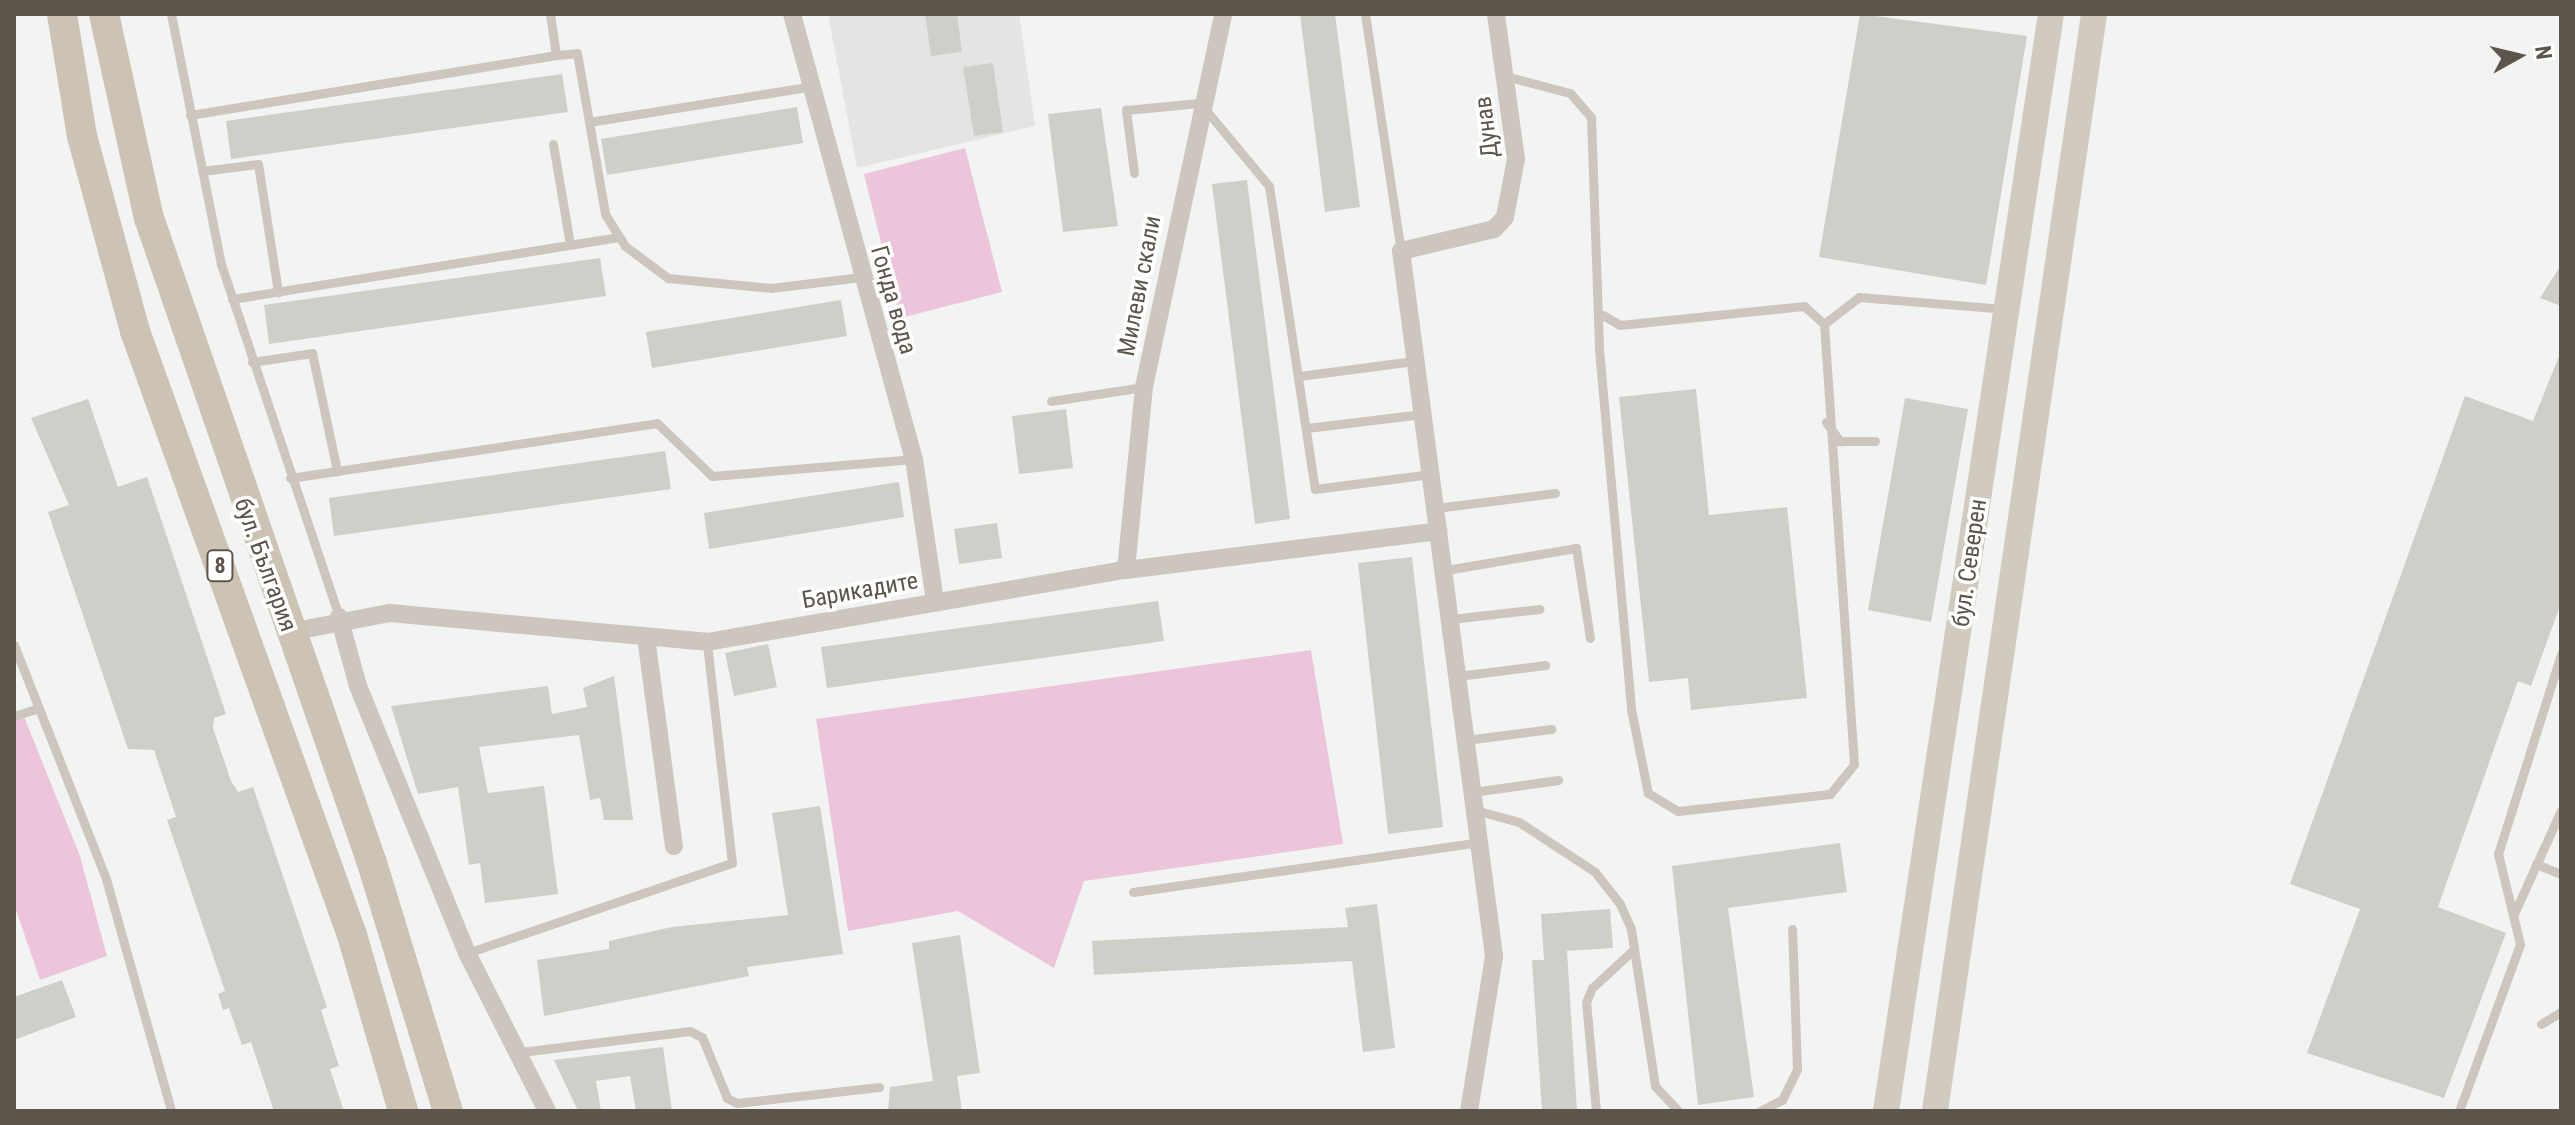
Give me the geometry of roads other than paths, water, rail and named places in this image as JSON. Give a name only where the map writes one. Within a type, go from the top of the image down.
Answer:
[{"type":"main road","name":"8","points":[[62,14],[82,136],[135,331],[352,935],[403,1111]]},
{"type":"main road","name":"бул. България","points":[[104,14],[149,218],[372,863],[448,1111]]},
{"type":"main road","name":"бул. Северен","points":[[1886,1111],[2051,14]]},
{"type":"main road","name":"бул. Северен","points":[[1935,1111],[2094,14]]},
{"type":"street","name":"Гонда вода","points":[[792,14],[807,87],[914,459],[935,602]]},
{"type":"street","name":"Милеви скали","points":[[1126,570],[1144,387],[1200,103],[1223,14]]},
{"type":"street","name":"Дунав","points":[[1401,251],[1494,229],[1515,181],[1496,14]]},
{"type":"street","points":[[1401,251],[1414,361],[1446,570],[1494,956],[1469,1111]]},
{"type":"street","name":"Барикадите","points":[[290,632],[339,617],[524,620],[707,642],[1126,570],[1439,531]]},
{"type":"street","points":[[339,617],[358,686],[467,953],[521,1052],[547,1111]]},
{"type":"street","points":[[646,637],[674,846]]},
{"type":"lane","points":[[171,14],[190,115],[232,299],[339,617]]},
{"type":"lane","points":[[550,14],[556,55]]},
{"type":"lane","points":[[1365,14],[1401,251]]},
{"type":"lane","points":[[190,115],[577,53],[605,214],[619,237],[668,278],[771,288],[861,277]]},
{"type":"lane","points":[[1505,76],[1586,102],[1603,315],[1599,349],[1631,709],[1648,793],[1661,806],[1678,811],[1830,794],[1854,764],[1826,422],[1824,324],[1804,306],[1620,325],[1603,315]]},
{"type":"lane","points":[[589,122],[807,87]]},
{"type":"lane","points":[[1134,173],[1126,110],[1200,103],[1269,186],[1315,489],[1431,474]]},
{"type":"lane","points":[[553,144],[570,245]]},
{"type":"lane","points":[[202,171],[258,164],[278,292]]},
{"type":"lane","points":[[232,299],[619,237]]},
{"type":"lane","points":[[1824,324],[1859,297],[2007,309]]},
{"type":"lane","points":[[252,362],[312,353],[337,471]]},
{"type":"lane","points":[[1299,376],[1414,361]]},
{"type":"lane","points":[[1051,401],[1144,387]]},
{"type":"lane","points":[[1307,428],[1422,414]]},
{"type":"lane","points":[[1826,422],[1840,441],[1875,441]]},
{"type":"lane","points":[[290,478],[657,423],[712,476],[914,459]]},
{"type":"lane","points":[[1436,508],[1555,493]]},
{"type":"lane","points":[[1446,570],[1576,548],[1590,638]]},
{"type":"lane","points":[[1451,619],[1539,609]]},
{"type":"lane","points":[[467,953],[732,863],[707,642]]},
{"type":"lane","points":[[14,645],[106,879],[171,1111]]},
{"type":"lane","points":[[2459,1111],[2520,944],[2498,854],[2561,654]]},
{"type":"lane","points":[[1458,676],[1545,665]]},
{"type":"lane","points":[[14,716],[39,708]]},
{"type":"lane","points":[[1466,740],[1551,729]]},
{"type":"lane","points":[[1474,801],[1558,780]]},
{"type":"lane","points":[[1474,801],[1519,822],[1595,872],[1620,904],[1633,950],[1655,1086],[1678,1111]]},
{"type":"lane","points":[[2513,916],[2561,810]]},
{"type":"lane","points":[[1133,892],[1479,842]]},
{"type":"lane","points":[[2536,864],[2561,874]]},
{"type":"lane","points":[[1760,1111],[1782,1100],[1797,1069],[1792,929]]},
{"type":"lane","points":[[1596,1111],[1586,1002],[1592,988],[1633,950]]},
{"type":"lane","points":[[2541,1024],[2561,1012]]},
{"type":"lane","points":[[521,1052],[690,1031],[702,1037],[727,1098],[737,1103],[879,1087]]}]
